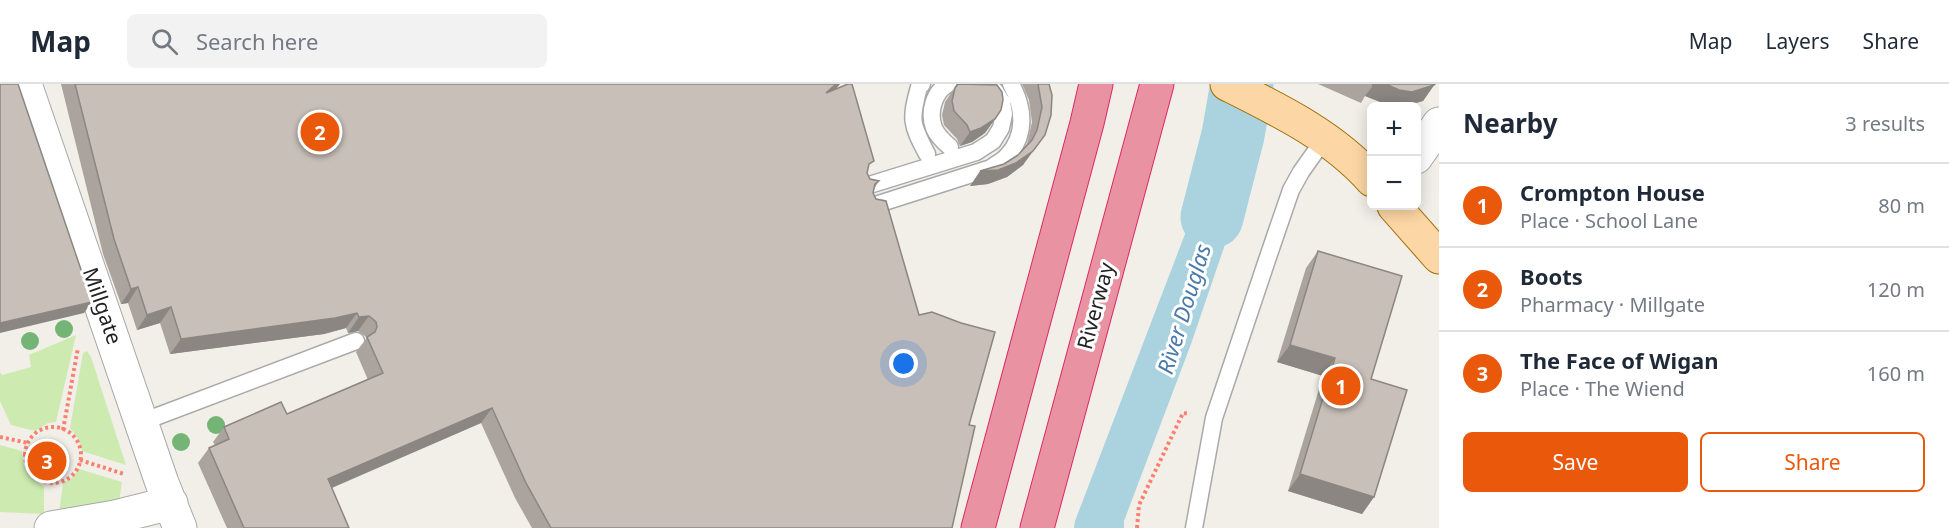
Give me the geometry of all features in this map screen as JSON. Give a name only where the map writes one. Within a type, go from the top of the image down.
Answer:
[{"type":"highway","points":[[978,528],[1096,84]]},
{"type":"highway","name":"Riverway","points":[[1037,528],[1157,84]]},
{"type":"main road","points":[[1228,85],[1325,138],[1356,163],[1367,175]]},
{"type":"main road","points":[[1398,210],[1439,257]]},
{"type":"street","name":"Millgate","points":[[25,84],[175,515]]},
{"type":"street","points":[[1417,156],[1439,124]]},
{"type":"street","points":[[51,528],[115,517],[175,515]]},
{"type":"lane","points":[[922,84],[913,109],[914,130],[927,154]]},
{"type":"lane","points":[[948,84],[938,94],[932,112],[934,128],[950,147]]},
{"type":"lane","points":[[866,186],[976,152],[993,141],[1001,128],[1004,114],[1002,102],[995,91],[983,84]]},
{"type":"lane","points":[[872,206],[991,168],[1008,156],[1018,138],[1023,120],[1018,97],[1011,84]]},
{"type":"lane","points":[[1194,528],[1214,418],[1291,190],[1325,138]]},
{"type":"lane","points":[[142,422],[356,341]]},
{"type":"path","points":[[63,430],[83,318],[108,324]]},
{"type":"path","points":[[1137,528],[1139,505],[1183,413],[1214,418]]},
{"type":"path","points":[[54,427],[63,430],[74,436],[80,448],[78,467],[65,480],[54,483],[46,482],[35,476],[26,463],[25,454],[28,443],[40,430],[54,427]]},
{"type":"path","points":[[0,437],[28,443]]},
{"type":"green space","points":[[76,335],[56,422],[48,423],[35,431],[11,425],[0,401],[0,372],[2,375],[31,367],[29,355]]},
{"type":"green space","points":[[87,351],[91,357],[126,465],[82,451],[78,438],[70,428],[83,353]]},
{"type":"green space","points":[[0,445],[22,451],[27,472],[44,486],[44,514],[0,512]]},
{"type":"green space","points":[[79,469],[122,482],[119,502],[59,514],[63,483],[71,479]]},
{"type":"water","points":[[1226,127],[1259,145],[1191,344],[1124,521],[1124,528],[1074,528],[1075,521]]},
{"type":"building","points":[[0,84],[18,84],[92,302],[0,323]]},
{"type":"building","points":[[75,84],[836,84],[826,93],[852,84],[874,161],[869,164],[867,173],[870,179],[879,181],[875,184],[873,193],[876,199],[886,201],[919,315],[932,312],[995,332],[969,425],[975,426],[952,528],[551,528],[526,483],[492,408],[328,479],[349,528],[244,528],[209,448],[229,439],[224,427],[281,402],[287,414],[383,373],[367,337],[375,332],[376,322],[369,316],[359,317],[357,313],[181,339],[171,307],[147,315],[138,287],[131,289],[114,239]]},
{"type":"building","points":[[958,84],[997,85],[1002,92],[1003,100],[1001,110],[995,119],[970,132],[967,125],[954,111],[952,101]]},
{"type":"building","points":[[1038,84],[1049,84],[1052,95],[1051,115],[1045,135],[1033,151],[1016,163],[998,170],[980,171],[1004,164],[1018,155],[1032,140],[1037,130],[1042,107]]},
{"type":"building","points":[[1386,84],[1435,84],[1412,92],[1399,90]]},
{"type":"building","points":[[1318,251],[1402,276],[1371,379],[1407,390],[1374,497],[1300,474],[1335,358],[1290,345]]},
{"type":"waterway","name":"River Douglas","points":[[1212,217],[1233,135],[1242,84]]},
{"type":"place","name":"Boots","points":[[320,132]]},
{"type":"place","name":"Crompton House","points":[[1341,386]]},
{"type":"place","name":"The Face of Wigan","points":[[47,461]]}]
